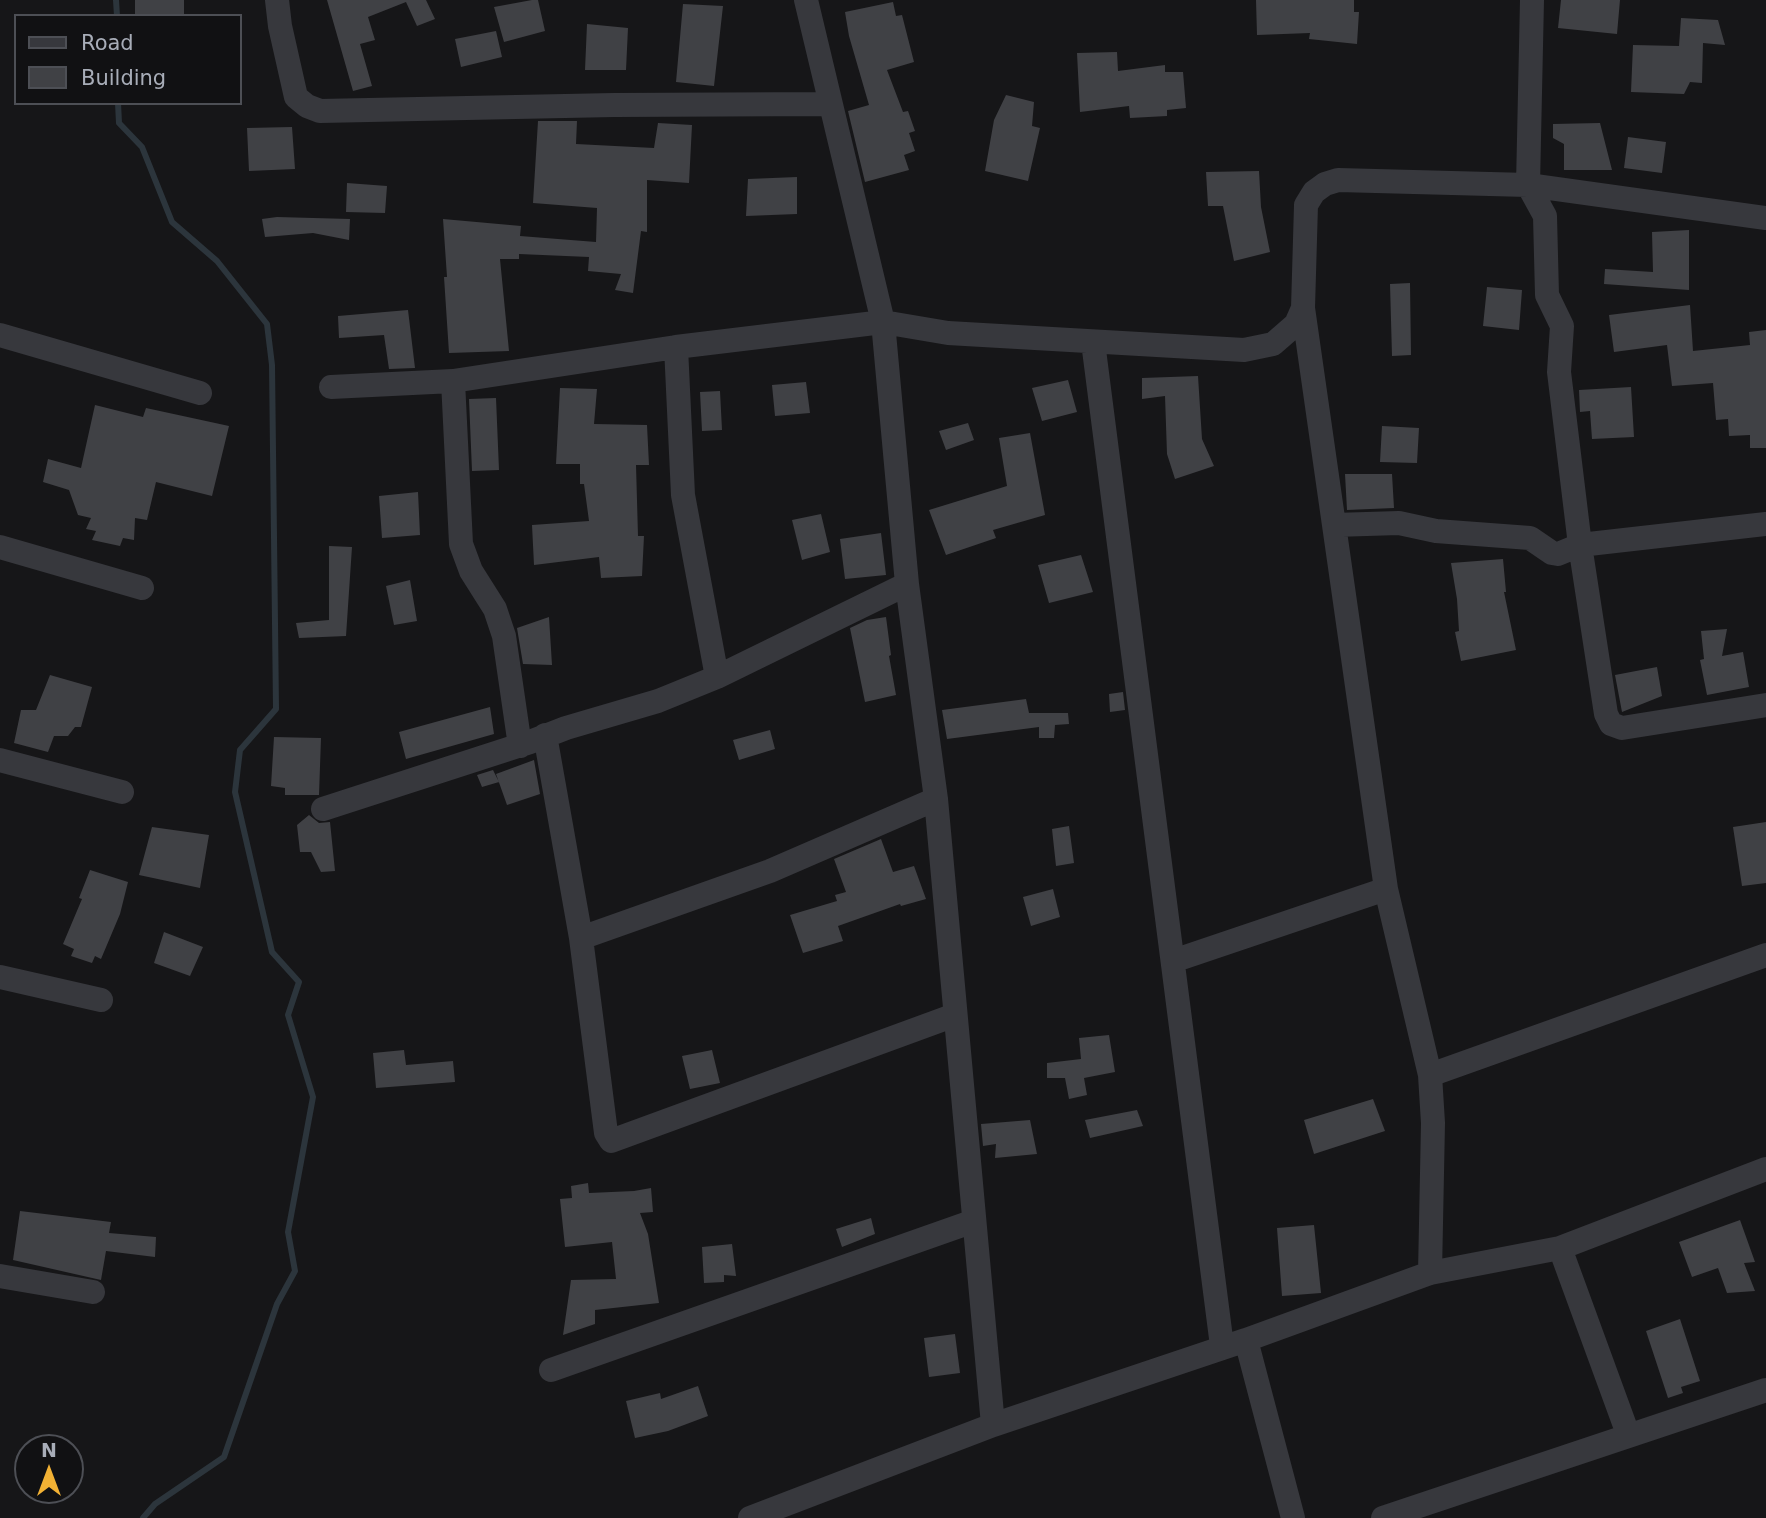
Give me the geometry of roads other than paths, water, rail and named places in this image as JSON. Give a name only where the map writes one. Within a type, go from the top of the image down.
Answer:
[{"type":"street","points":[[277,0],[296,97],[307,106],[320,111],[601,105],[829,104]]},
{"type":"street","points":[[806,0],[883,323],[907,584],[936,799],[993,1425]]},
{"type":"street","points":[[1532,0],[1528,185],[1545,216],[1547,295],[1562,327],[1559,372],[1580,545],[1606,714],[1611,724],[1622,728],[1766,705]]},
{"type":"street","points":[[1430,1273],[1433,1123],[1430,1075],[1386,889],[1303,308],[1306,205],[1314,192],[1325,184],[1338,180],[1528,185],[1766,218]]},
{"type":"street","points":[[331,387],[453,381],[676,347],[883,323],[948,333],[1244,350],[1273,344],[1296,324],[1303,308]]},
{"type":"street","points":[[0,335],[200,393]]},
{"type":"street","points":[[1093,342],[1222,1346]]},
{"type":"street","points":[[676,347],[683,495],[717,677]]},
{"type":"street","points":[[453,381],[461,544],[471,571],[495,609],[503,636],[520,746]]},
{"type":"street","points":[[1334,525],[1399,523],[1436,531],[1530,538],[1552,553],[1558,554],[1580,545],[1766,524]]},
{"type":"street","points":[[0,547],[142,588]]},
{"type":"street","points":[[323,809],[520,746],[545,735],[658,701],[717,677],[907,584]]},
{"type":"street","points":[[545,735],[581,938],[606,1133],[611,1141],[955,1015]]},
{"type":"street","points":[[0,760],[122,792]]},
{"type":"street","points":[[581,938],[770,871],[936,799]]},
{"type":"street","points":[[1173,961],[1386,889]]},
{"type":"street","points":[[1430,1075],[1766,955]]},
{"type":"street","points":[[0,977],[101,1000]]},
{"type":"street","points":[[750,1518],[993,1425],[1246,1340],[1430,1273],[1560,1248],[1766,1169]]},
{"type":"street","points":[[551,1370],[974,1221]]},
{"type":"street","points":[[1560,1248],[1628,1434]]},
{"type":"street","points":[[0,1276],[93,1292]]},
{"type":"street","points":[[1246,1340],[1293,1518]]},
{"type":"street","points":[[1383,1518],[1766,1390]]},
{"type":"waterway","points":[[116,0],[117,14]]},
{"type":"waterway","points":[[118,105],[119,123],[142,147],[172,222],[217,261],[267,324],[272,365],[276,709],[240,750],[235,792],[272,952],[299,982],[288,1015],[313,1097],[288,1232],[295,1271],[277,1304],[224,1457],[155,1504],[143,1518]]}]
